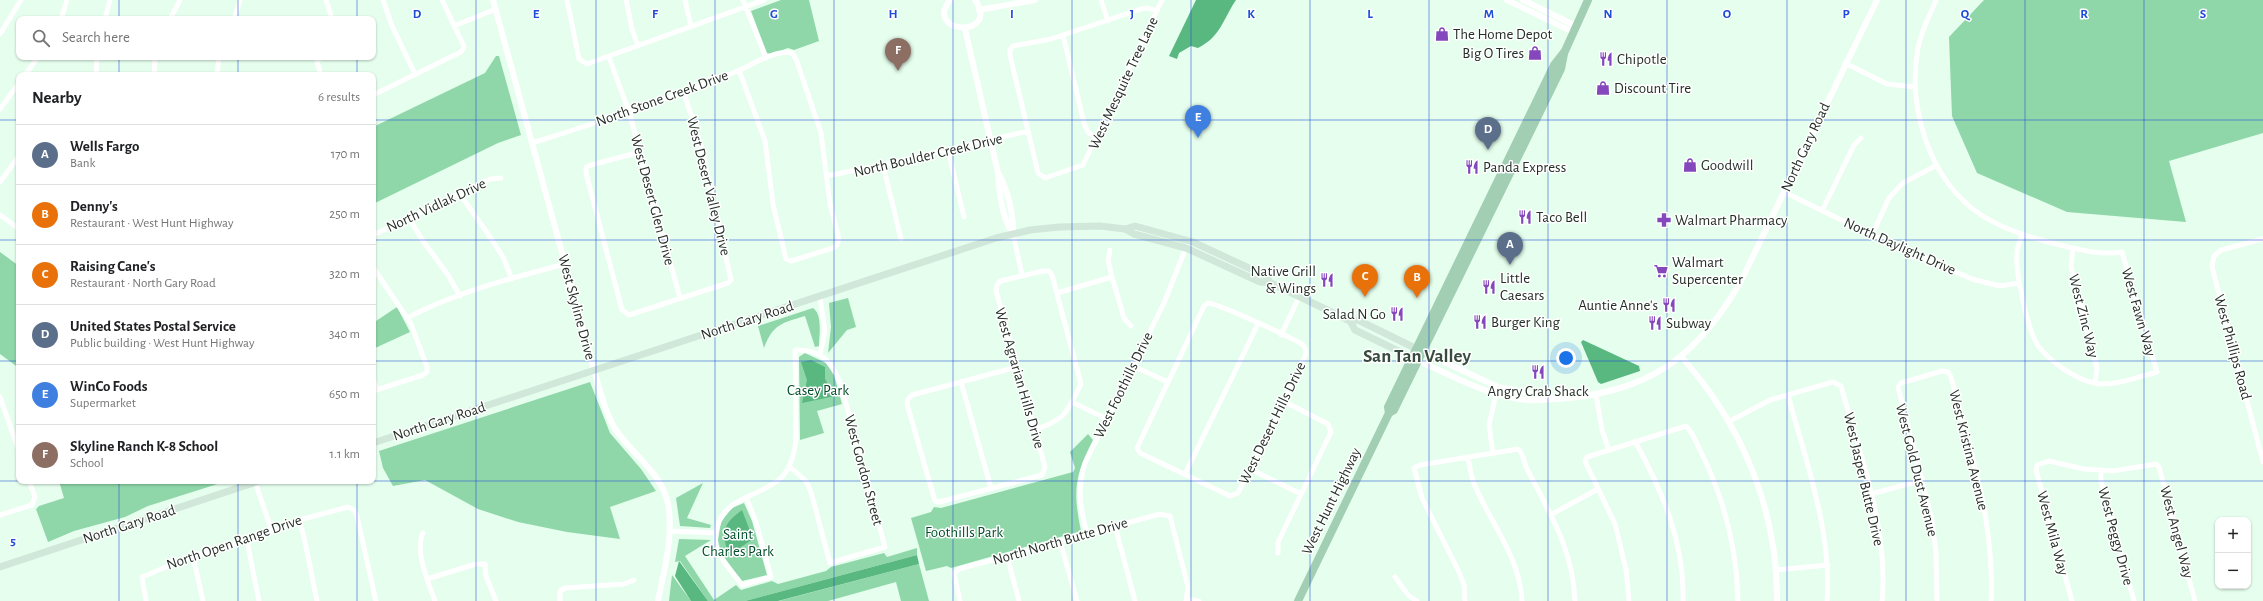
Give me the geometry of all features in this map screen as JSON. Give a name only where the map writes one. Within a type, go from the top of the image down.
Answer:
[{"type":"main road","name":"West Hunt Highway","points":[[1298,601],[1389,413],[1394,410],[1415,359],[1532,117],[1561,69],[1564,51],[1588,0]]},
{"type":"main road","name":"North Gary Road","points":[[376,442],[1013,234],[1071,226],[1126,229],[1136,226],[1187,244],[1264,275],[1271,283],[1299,297],[1350,321],[1358,320],[1420,350]]},
{"type":"main road","name":"North Gary Road","points":[[1350,321],[1355,330],[1415,359]]},
{"type":"main road","points":[[1360,332],[1364,329],[1376,329]]},
{"type":"main road","name":"North Gary Road","points":[[0,567],[251,484]]},
{"type":"street","points":[[0,34],[21,0]]},
{"type":"street","points":[[61,16],[67,0]]},
{"type":"street","points":[[106,16],[110,0]]},
{"type":"street","points":[[172,16],[180,0]]},
{"type":"street","points":[[235,16],[240,0]]},
{"type":"street","points":[[326,0],[331,16]]},
{"type":"street","points":[[383,0],[392,26],[415,74]]},
{"type":"street","points":[[376,94],[460,52],[464,47],[442,0]]},
{"type":"street","name":"West Skyline Drive","points":[[493,0],[594,370],[606,408],[616,430],[660,483],[668,503],[670,531],[658,601]]},
{"type":"street","points":[[567,0],[579,59],[585,64],[609,57],[764,0]]},
{"type":"street","points":[[626,0],[632,29],[638,46]]},
{"type":"street","points":[[685,0],[691,26]]},
{"type":"street","points":[[743,0],[766,58]]},
{"type":"street","points":[[950,0],[945,9],[947,19],[954,27],[964,29],[970,28],[977,20],[979,10],[975,0]]},
{"type":"street","points":[[979,10],[1035,0]]},
{"type":"street","points":[[1101,0],[1108,20]]},
{"type":"street","name":"West Mesquite Tree Lane","points":[[1028,131],[1038,173],[1041,177],[1045,178],[1083,165],[1162,0]]},
{"type":"street","points":[[1508,0],[1574,29]]},
{"type":"street","points":[[1523,0],[1574,29]]},
{"type":"street","name":"North Gary Road","points":[[1415,359],[1469,384],[1496,394],[1538,402],[1596,395],[1638,382],[1681,356],[1705,334],[1726,307],[1784,192],[1845,63],[1877,0]]},
{"type":"street","points":[[1936,0],[1918,47],[1915,87],[1917,109],[1922,129],[1937,165],[1951,186],[1981,215],[2022,235],[2073,248]]},
{"type":"street","points":[[1028,131],[1010,50],[1012,46],[1043,41],[1148,8],[1157,11]]},
{"type":"street","points":[[454,26],[496,9]]},
{"type":"street","points":[[964,29],[998,173],[999,188],[1008,226],[1013,234],[1022,275],[1049,271],[1052,275],[1081,377],[1081,384],[1064,416],[1057,421],[1034,430]]},
{"type":"street","points":[[1063,35],[1084,123],[1088,132],[1096,138]]},
{"type":"street","name":"North Stone Creek Drive","points":[[532,143],[684,93],[780,53],[792,54],[796,58],[817,118],[824,150],[826,176]]},
{"type":"street","name":"West Desert Glen Drive","points":[[609,57],[629,112],[680,298]]},
{"type":"street","points":[[27,72],[36,60]]},
{"type":"street","points":[[96,72],[97,60]]},
{"type":"street","points":[[154,72],[155,60]]},
{"type":"street","points":[[217,72],[219,60]]},
{"type":"street","points":[[318,60],[316,62],[320,72]]},
{"type":"street","points":[[1845,63],[1887,84],[1915,87]]},
{"type":"street","points":[[739,70],[765,141],[773,204],[786,259],[791,261],[833,248],[837,244],[839,239],[830,204],[826,176]]},
{"type":"street","points":[[0,109],[16,87]]},
{"type":"street","name":"West Desert Valley Drive","points":[[680,298],[728,283],[731,280],[702,149],[684,93]]},
{"type":"street","name":"North Boulder Creek Drive","points":[[826,176],[883,165],[1028,131]]},
{"type":"street","points":[[1822,211],[1854,145],[1861,138]]},
{"type":"street","points":[[948,150],[964,217]]},
{"type":"street","points":[[640,152],[586,167],[588,181],[622,310],[629,315],[680,298]]},
{"type":"street","points":[[0,180],[16,161]]},
{"type":"street","points":[[883,165],[901,239]]},
{"type":"street","points":[[1872,235],[1889,198],[1903,184],[1937,165]]},
{"type":"street","name":"North Vidlak Drive","points":[[376,233],[458,193],[490,179],[501,178]]},
{"type":"street","name":"North Daylight Drive","points":[[1784,192],[1872,235],[1972,279],[2000,286],[2019,283]]},
{"type":"street","points":[[458,193],[503,257],[512,279]]},
{"type":"street","points":[[0,215],[16,227]]},
{"type":"street","points":[[408,217],[423,241],[448,275],[460,296]]},
{"type":"street","points":[[2022,235],[2017,251],[2019,283],[2039,347],[2068,373],[2094,383]]},
{"type":"street","name":"West Phillips Road","points":[[2263,239],[2221,250],[2214,256],[2212,267],[2260,442],[2263,462]]},
{"type":"street","name":"West Foothills Drive","points":[[1087,534],[1080,500],[1082,475],[1107,419],[1164,303],[1187,244]]},
{"type":"street","name":"West Fawn Way","points":[[2073,248],[2105,255],[2122,252],[2157,372],[2111,384],[2094,383]]},
{"type":"street","name":"West Zinc Way","points":[[2073,248],[2072,271],[2097,368],[2094,383]]},
{"type":"street","points":[[1110,250],[1108,260],[1112,278],[1124,318],[1131,326]]},
{"type":"street","points":[[408,318],[429,307],[460,296],[565,264]]},
{"type":"street","points":[[376,271],[408,318],[425,361],[427,372],[376,390]]},
{"type":"street","name":"West Agrarian Hills Drive","points":[[990,488],[1042,474],[1044,472],[996,291],[997,285],[1000,281],[1022,275]]},
{"type":"street","points":[[1057,293],[1112,278]]},
{"type":"street","points":[[820,296],[825,331],[820,355]]},
{"type":"street","points":[[1258,324],[1185,474],[1140,453],[1137,448],[1204,306],[1208,303],[1258,324],[1281,335],[1299,297]]},
{"type":"street","name":"West Desert Hills Drive","points":[[1185,474],[1230,496],[1235,496],[1250,470],[1306,354],[1306,349],[1303,345],[1281,335]]},
{"type":"street","name":"West Gordon Street","points":[[806,349],[820,355],[835,368],[841,385],[885,548],[830,563],[811,492],[806,481],[789,466],[796,448],[795,350],[806,349]]},
{"type":"street","name":"North Gary Road","points":[[1420,350],[1498,387],[1556,399]]},
{"type":"street","points":[[1681,356],[1713,397],[1741,444],[1764,502],[1775,570],[1777,601]]},
{"type":"street","points":[[1133,366],[1168,382]]},
{"type":"street","points":[[961,382],[990,488],[939,502],[935,501],[907,404],[908,399],[912,395],[1017,367]]},
{"type":"street","name":"West Kristina Avenue","points":[[1898,387],[1901,383],[1942,371],[1948,372],[1983,494],[1990,556],[1991,601]]},
{"type":"street","name":"West Jasper Butte Drive","points":[[1788,395],[1833,382],[1838,383],[1841,386],[1871,494],[1881,550],[1882,601]]},
{"type":"street","name":"West Gold Dust Avenue","points":[[1898,387],[1932,520],[1936,553],[1936,601]]},
{"type":"street","points":[[1493,454],[1489,425],[1496,394]]},
{"type":"street","points":[[1596,395],[1602,430],[1609,450]]},
{"type":"street","points":[[1728,422],[1761,404],[1788,395],[1819,510],[1828,565],[1827,601]]},
{"type":"street","points":[[0,397],[16,442]]},
{"type":"street","points":[[1278,553],[1278,542],[1331,432],[1331,427],[1282,401]]},
{"type":"street","points":[[1072,402],[1107,419]]},
{"type":"street","points":[[1629,601],[1621,544],[1615,524],[1585,461],[1587,457],[1686,426],[1704,458],[1723,503],[1734,551],[1738,601]]},
{"type":"street","points":[[1635,441],[1656,481],[1671,520],[1680,560],[1683,601]]},
{"type":"street","points":[[1465,601],[1464,585],[1460,574],[1422,498],[1414,468],[1420,465],[1518,449],[1521,452],[1527,470],[1552,514],[1567,550],[1575,601]]},
{"type":"street","points":[[1468,458],[1476,488],[1513,560],[1520,582],[1522,601]]},
{"type":"street","name":"West Mila Way","points":[[2072,601],[2036,470],[2037,465],[2049,461],[2079,468],[2101,471]]},
{"type":"street","name":"West Angel Way","points":[[2101,471],[2124,470],[2156,464],[2159,467],[2196,601]]},
{"type":"street","points":[[746,497],[756,522],[771,577],[742,585],[722,559],[716,546],[716,533],[719,520],[728,508],[746,497],[775,483],[789,466]]},
{"type":"street","points":[[1250,470],[1301,494]]},
{"type":"street","name":"West Peggy Drive","points":[[2101,471],[2101,481],[2134,601]]},
{"type":"street","points":[[1871,494],[1923,480]]},
{"type":"street","points":[[0,515],[32,505],[34,501],[30,484]]},
{"type":"street","points":[[258,484],[272,531]]},
{"type":"street","points":[[1552,514],[1598,489]]},
{"type":"street","name":"North Open Range Drive","points":[[146,601],[142,577],[193,556],[247,541],[299,520],[351,508],[356,516],[376,601]]},
{"type":"street","name":"North North Butte Drive","points":[[960,601],[954,573],[959,569],[1160,514],[1170,516],[1188,587],[1186,600]]},
{"type":"street","points":[[299,520],[317,601]]},
{"type":"street","points":[[1115,526],[1135,601]]},
{"type":"street","points":[[670,531],[716,533]]},
{"type":"street","points":[[423,532],[420,538],[420,547],[427,579],[435,601]]},
{"type":"street","points":[[247,541],[259,601]]},
{"type":"street","points":[[1060,541],[1077,601]]},
{"type":"street","points":[[193,556],[203,601]]},
{"type":"street","points":[[1007,556],[1019,601]]},
{"type":"street","points":[[427,579],[476,564],[485,564],[486,576],[496,601]]},
{"type":"street","points":[[1775,570],[1828,565]]},
{"type":"street","points":[[1395,577],[1409,596],[1417,601]]},
{"type":"street","points":[[560,601],[560,591],[565,588],[624,584],[634,580]]},
{"type":"street","points":[[1186,600],[1199,601]]},
{"type":"green space","points":[[781,0],[809,0],[819,41],[794,50],[788,48],[771,54],[767,53],[751,11]]},
{"type":"green space","points":[[1984,0],[2263,0],[2263,133],[2169,161],[2186,222],[2067,212],[1977,173],[1952,116],[1949,37]]},
{"type":"green space","points":[[496,56],[499,56],[521,135],[498,143],[376,203],[376,126],[485,73]]},
{"type":"green space","points":[[0,252],[16,264],[16,366],[0,354]]},
{"type":"green space","points":[[848,298],[856,327],[847,330],[828,353],[831,327],[829,303]]},
{"type":"green space","points":[[397,307],[410,332],[376,348],[376,321]]},
{"type":"green space","points":[[813,308],[818,315],[819,320],[819,346],[815,347],[805,316],[784,323],[775,329],[767,340],[764,348],[758,326]]},
{"type":"green space","name":"Casey Park","points":[[805,353],[826,363],[834,375],[842,404],[817,411],[824,433],[800,440],[799,357]]},
{"type":"green space","points":[[590,382],[610,433],[641,469],[656,491],[610,507],[620,539],[567,532],[518,522],[478,509],[425,480],[393,486],[383,468],[379,451]]},
{"type":"green space","name":"Foothills Park","points":[[1088,434],[1093,440],[1082,464],[1076,494],[1081,531],[951,568],[947,566],[926,571],[911,518],[931,512],[934,507],[941,508],[1073,472],[1075,468],[1070,452]]},
{"type":"green space","points":[[703,483],[687,518],[711,525],[710,528],[680,526],[676,498]]},
{"type":"green space","points":[[60,484],[218,484],[148,506],[125,517],[74,531],[48,542],[36,509],[39,506],[64,498]]},
{"type":"green space","name":"Saint Charles Park","points":[[744,503],[752,521],[767,575],[742,581],[721,553],[718,540],[721,522],[732,508]]},
{"type":"green space","points":[[679,539],[711,540],[685,556],[714,600],[736,585],[741,590],[772,581],[778,584],[826,571],[831,567],[884,553],[887,557],[917,548],[917,555],[745,601],[708,601],[680,561],[675,562]]},
{"type":"green space","points":[[919,564],[929,601],[901,601],[896,582],[828,601],[779,601]]},
{"type":"green space","points":[[672,575],[691,601],[669,601]]},
{"type":"shaded area","points":[[1196,0],[1236,0],[1212,38],[1198,48],[1191,46],[1179,53],[1177,59],[1169,56]]},
{"type":"shaded area","points":[[1583,340],[1639,366],[1640,371],[1601,384],[1598,382],[1581,342]]},
{"type":"shaded area","points":[[811,360],[825,367],[825,379],[835,396],[802,403],[807,380],[801,362]]},
{"type":"shaded area","points":[[742,510],[753,539],[729,555],[724,535],[725,530],[730,520]]},
{"type":"shaded area","points":[[917,555],[919,564],[778,601],[745,601]]},
{"type":"shaded area","points":[[679,561],[708,601],[691,601],[675,576]]},
{"type":"place","name":"The Home Depot","points":[[1442,34]]},
{"type":"place","name":"Big O Tires","points":[[1535,53]]},
{"type":"place","name":"Chipotle","points":[[1606,59]]},
{"type":"place","name":"Skyline Ranch K-8 School","points":[[898,71]]},
{"type":"place","name":"Discount Tire","points":[[1603,88]]},
{"type":"place","name":"WinCo Foods","points":[[1198,138]]},
{"type":"place","name":"United States Postal Service","points":[[1488,150]]},
{"type":"place","name":"Goodwill","points":[[1690,165]]},
{"type":"place","name":"Panda Express","points":[[1472,167]]},
{"type":"place","name":"Taco Bell","points":[[1525,217]]},
{"type":"place","name":"Walmart Pharmacy","points":[[1664,220]]},
{"type":"place","name":"Wells Fargo","points":[[1510,265]]},
{"type":"place","name":"Walmart Supercenter","points":[[1661,271]]},
{"type":"place","name":"Native Grill & Wings","points":[[1327,280]]},
{"type":"place","name":"Little Caesars","points":[[1489,287]]},
{"type":"place","name":"Raising Cane's","points":[[1365,297]]},
{"type":"place","name":"Denny's","points":[[1417,298]]},
{"type":"place","name":"Auntie Anne's","points":[[1669,305]]},
{"type":"place","name":"Salad N Go","points":[[1397,314]]},
{"type":"place","name":"Burger King","points":[[1480,322]]},
{"type":"place","name":"Subway","points":[[1655,323]]},
{"type":"place","name":"Angry Crab Shack","points":[[1538,372]]},
{"type":"district","name":"San Tan Valley","points":[[1417,355]]}]
